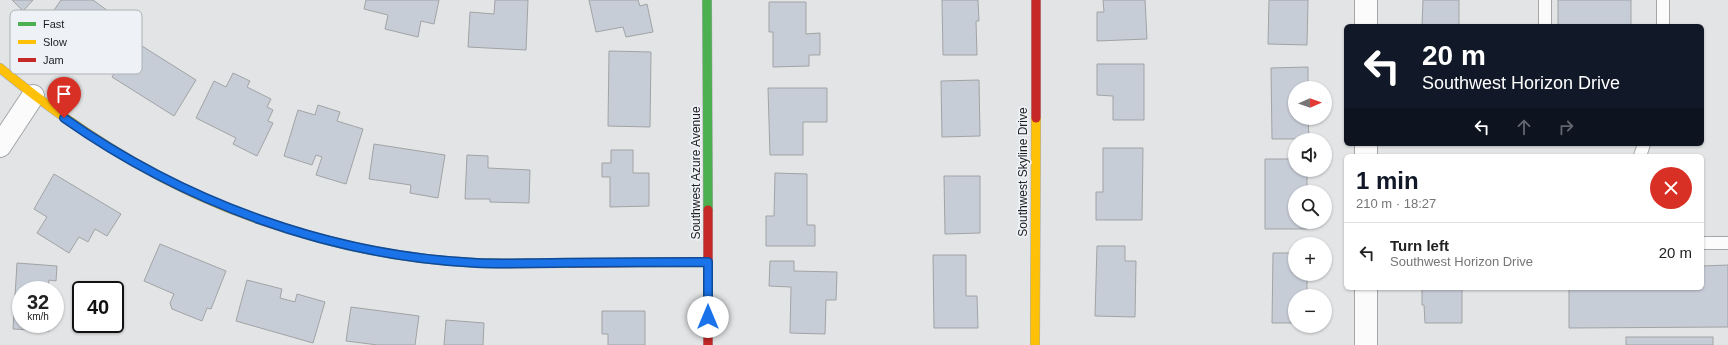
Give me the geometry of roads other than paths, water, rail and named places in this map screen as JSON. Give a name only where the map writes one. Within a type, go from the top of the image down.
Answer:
[{"type":"street","name":"Southwest Azure Avenue","points":[[707,0],[708,345]]},
{"type":"street","name":"Southwest Skyline Drive","points":[[1035,345],[1036,0]]},
{"type":"street","points":[[1366,0],[1366,24]]},
{"type":"street","points":[[0,68],[33,96],[86,133],[140,166],[197,195],[271,224],[340,242],[406,256],[478,263],[708,262]]},
{"type":"street","points":[[0,146],[33,96]]},
{"type":"street","points":[[1366,290],[1366,345]]},
{"type":"lane","points":[[1545,0],[1545,24]]},
{"type":"lane","points":[[1663,0],[1663,24]]},
{"type":"lane","points":[[1704,243],[1728,243]]}]
